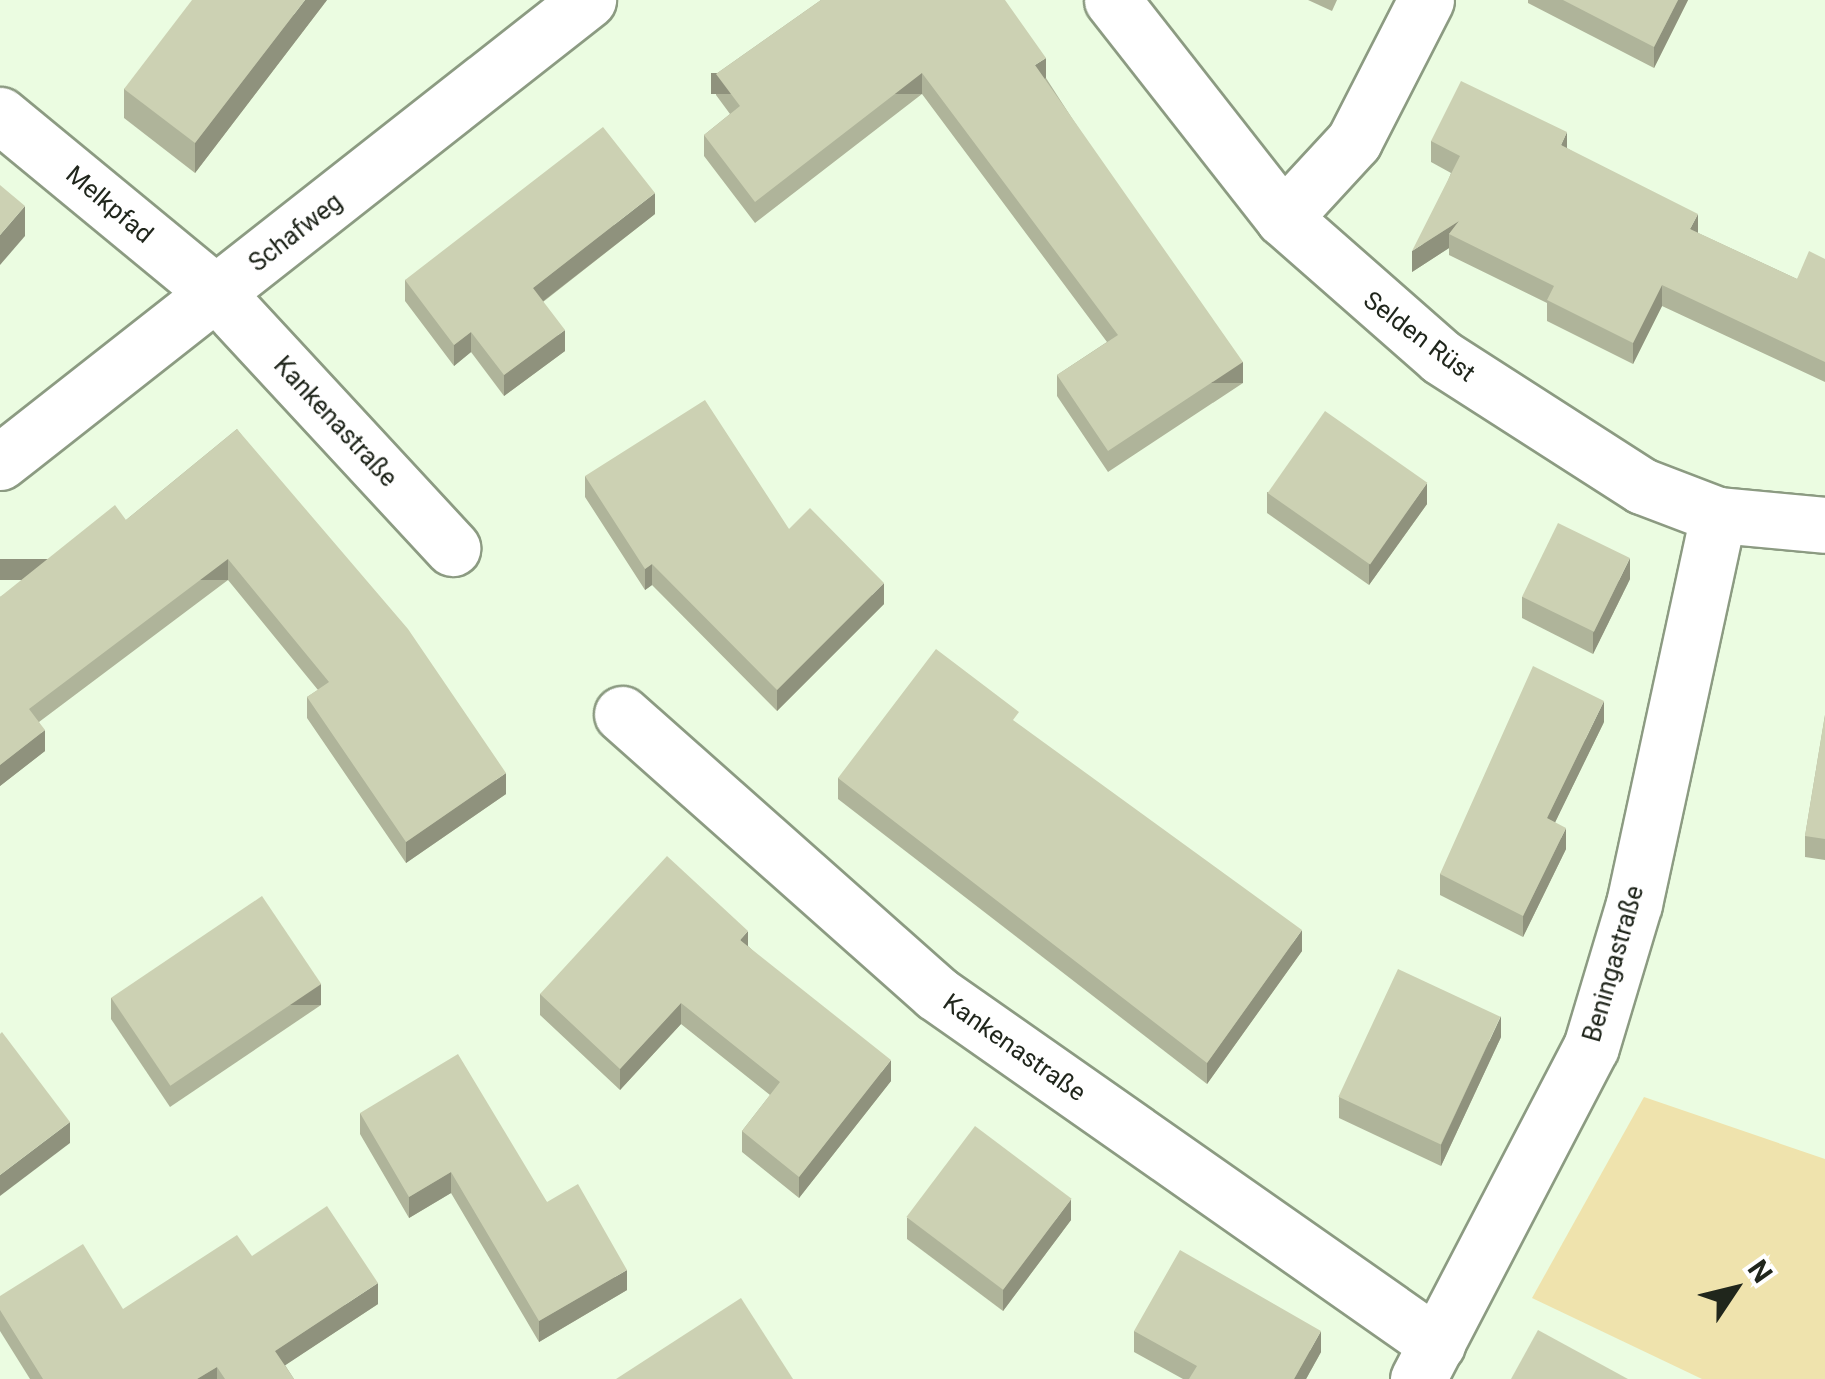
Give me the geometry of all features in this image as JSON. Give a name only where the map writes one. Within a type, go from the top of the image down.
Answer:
[{"type":"street","name":"Schafweg","points":[[0,462],[218,295],[588,0]]},
{"type":"street","name":"Selden Rüst","points":[[1112,0],[1283,218],[1441,356],[1642,486],[1718,515],[1825,525]]},
{"type":"street","points":[[1283,218],[1354,141],[1426,0]]},
{"type":"street","name":"Melkpfad","points":[[0,115],[218,295]]},
{"type":"street","name":"Kankenastraße","points":[[218,295],[452,548]]},
{"type":"street","name":"Beningastraße","points":[[1428,1362],[1591,1047],[1634,904],[1718,515]]},
{"type":"street","name":"Kankenastraße","points":[[622,714],[936,993],[1428,1362]]},
{"type":"shaded area","points":[[1644,1097],[1825,1159],[1825,1379],[1702,1379],[1532,1298]]},
{"type":"building","points":[[192,0],[305,0],[195,143],[124,89]]},
{"type":"building","points":[[821,0],[1005,0],[1046,58],[1035,65],[1243,362],[1108,451],[1057,375],[1118,335],[922,73],[755,202],[704,135],[740,106],[716,74]]},
{"type":"building","points":[[1563,0],[1678,0],[1654,47]]},
{"type":"building","points":[[1461,81],[1567,132],[1561,145],[1698,214],[1690,229],[1797,279],[1809,251],[1825,259],[1825,362],[1662,285],[1633,343],[1547,300],[1554,286],[1449,234],[1459,221],[1412,251],[1460,156],[1431,141]]},
{"type":"building","points":[[603,127],[655,193],[533,288],[565,330],[504,375],[471,332],[454,345],[405,280]]},
{"type":"building","points":[[0,185],[25,206],[0,235]]},
{"type":"building","points":[[705,400],[789,529],[810,508],[884,583],[777,690],[652,564],[645,569],[585,476]]},
{"type":"building","points":[[1325,411],[1427,483],[1370,565],[1268,493]]},
{"type":"building","points":[[237,429],[408,629],[506,773],[406,842],[307,697],[329,682],[228,559],[29,709],[45,730],[0,765],[0,597],[115,505],[126,520]]},
{"type":"building","points":[[1558,523],[1630,558],[1594,632],[1522,597]]},
{"type":"building","points":[[936,649],[1019,712],[1013,720],[1302,930],[1207,1063],[838,778]]},
{"type":"building","points":[[1533,666],[1604,701],[1547,818],[1566,828],[1523,916],[1440,874]]},
{"type":"building","points":[[1825,715],[1825,839],[1805,836]]},
{"type":"building","points":[[667,856],[748,931],[740,940],[891,1060],[799,1177],[742,1131],[780,1082],[681,1003],[620,1069],[540,994]]},
{"type":"building","points":[[262,896],[321,984],[170,1086],[111,998]]},
{"type":"building","points":[[1398,969],[1500,1017],[1441,1145],[1338,1097]]},
{"type":"building","points":[[0,1034],[70,1122],[0,1175]]},
{"type":"building","points":[[458,1054],[547,1202],[578,1184],[627,1270],[539,1321],[451,1172],[409,1197],[360,1113]]},
{"type":"building","points":[[975,1126],[1072,1199],[1003,1290],[906,1217]]},
{"type":"building","points":[[327,1206],[378,1283],[275,1351],[294,1379],[225,1379],[217,1367],[197,1379],[43,1379],[0,1310],[0,1296],[83,1244],[123,1309],[237,1235],[252,1256]]},
{"type":"building","points":[[1180,1250],[1321,1331],[1294,1379],[1189,1379],[1197,1366],[1134,1331]]},
{"type":"building","points":[[741,1298],[793,1379],[616,1379]]},
{"type":"building","points":[[1538,1330],[1628,1379],[1511,1379]]}]
